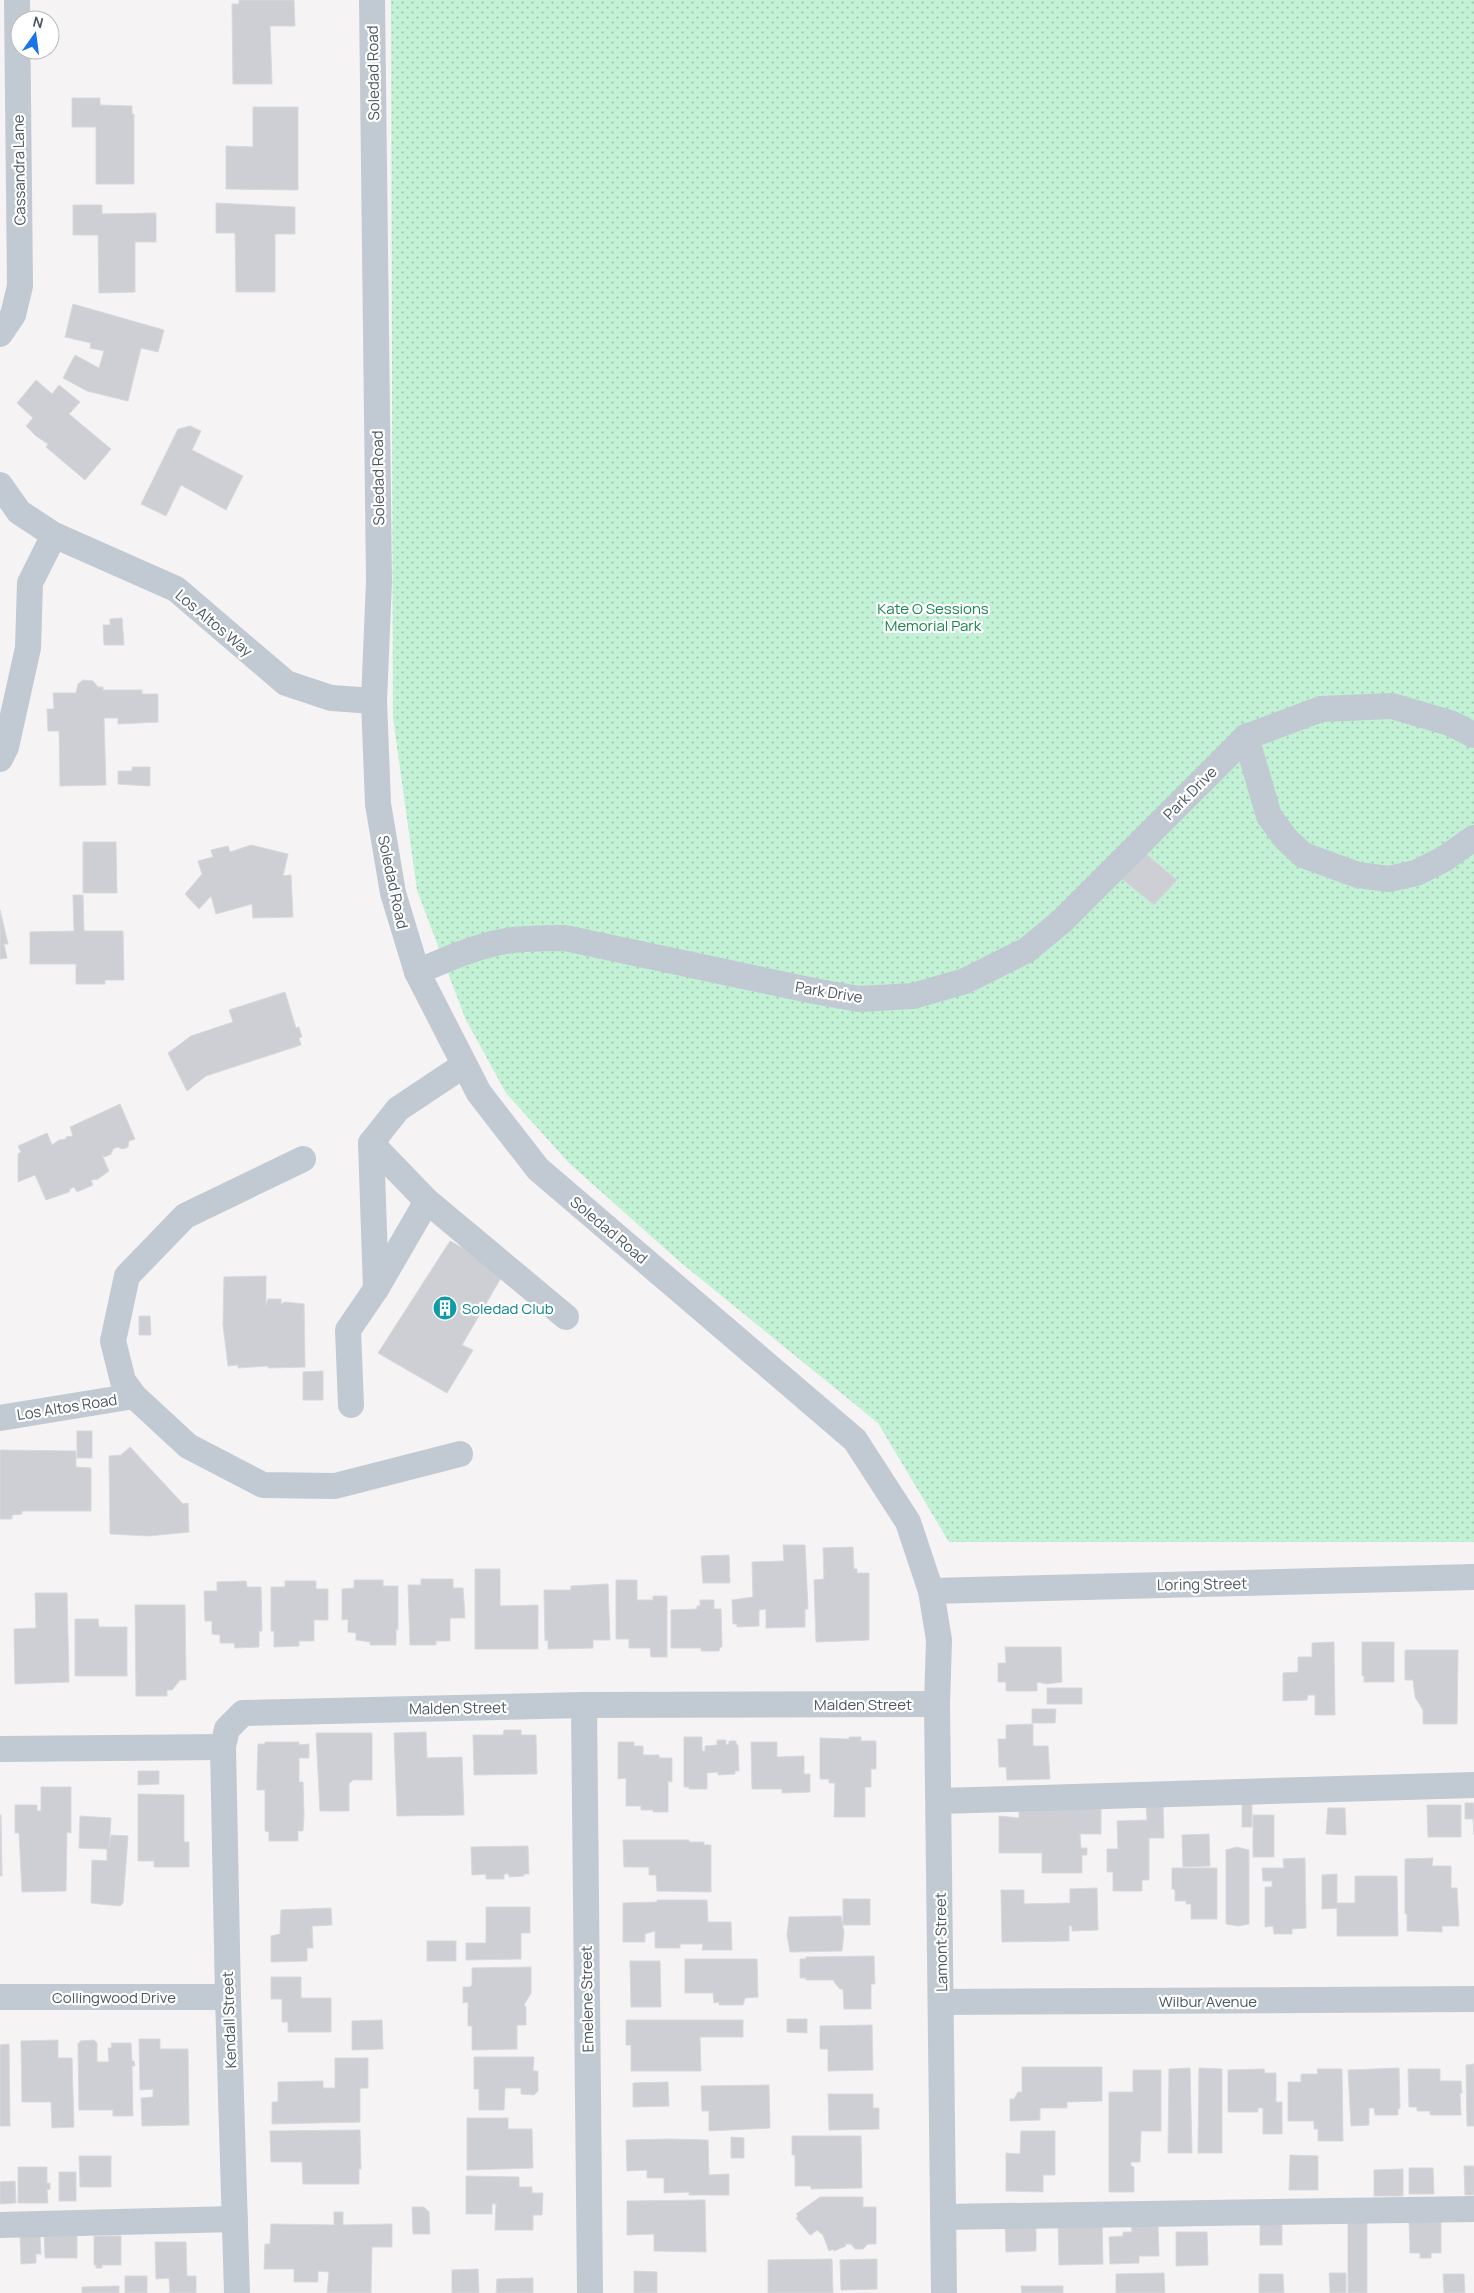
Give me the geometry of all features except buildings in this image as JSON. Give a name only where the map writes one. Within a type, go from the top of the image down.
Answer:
[{"type":"street","name":"Cassandra Lane","points":[[0,334],[13,315],[20,286],[18,0]]},
{"type":"street","name":"Soledad Road","points":[[372,0],[379,581],[374,701],[378,804],[393,893],[417,972],[479,1093],[538,1169],[856,1440],[908,1522],[931,1591]]},
{"type":"street","points":[[0,485],[19,512],[54,534],[30,583],[28,648],[6,747],[0,759]]},
{"type":"street","name":"Los Altos Way","points":[[54,534],[176,589],[286,683],[331,698],[374,701]]},
{"type":"street","name":"Park Drive","points":[[417,972],[446,960],[504,941],[536,937],[565,938],[814,992],[859,999],[914,996],[965,982],[1027,950],[1062,921],[1246,737],[1321,709],[1392,706],[1450,723],[1474,735]]},
{"type":"street","points":[[1246,737],[1269,816],[1286,839],[1303,856],[1358,875],[1388,879],[1416,873],[1444,859],[1474,838]]},
{"type":"street","points":[[376,1289],[371,1143],[398,1109],[464,1065]]},
{"type":"street","points":[[371,1143],[427,1201],[566,1317]]},
{"type":"street","points":[[303,1159],[185,1216],[127,1276],[113,1341],[123,1381],[134,1396],[188,1446],[263,1485],[335,1486],[460,1454]]},
{"type":"street","points":[[351,1405],[348,1330],[376,1289],[427,1201]]},
{"type":"street","name":"Los Altos Road","points":[[0,1418],[134,1396]]},
{"type":"street","name":"Loring Street","points":[[931,1591],[1474,1577]]},
{"type":"street","name":"Lamont Street","points":[[931,1591],[939,1640],[937,1704],[944,2293]]},
{"type":"street","name":"Malden Street","points":[[223,1747],[228,1730],[243,1713],[584,1705],[937,1704]]},
{"type":"street","name":"Emelene Street","points":[[584,1705],[590,2293]]},
{"type":"street","points":[[0,1749],[223,1747]]},
{"type":"street","name":"Kendall Street","points":[[223,1747],[237,2293]]},
{"type":"street","points":[[939,1801],[1474,1785]]},
{"type":"street","name":"Collingwood Drive","points":[[0,1997],[228,1997]]},
{"type":"street","name":"Wilbur Avenue","points":[[941,2002],[1474,1999]]},
{"type":"street","points":[[943,2216],[1474,2209]]},
{"type":"street","points":[[0,2225],[235,2219]]},
{"type":"green space","name":"Kate O Sessions Memorial Park","points":[[391,0],[1474,0],[1474,1542],[949,1542],[878,1423],[680,1262],[569,1163],[506,1093],[465,1018],[417,890],[393,718]]},
{"type":"place","name":"Soledad Club","points":[[445,1308]]}]
